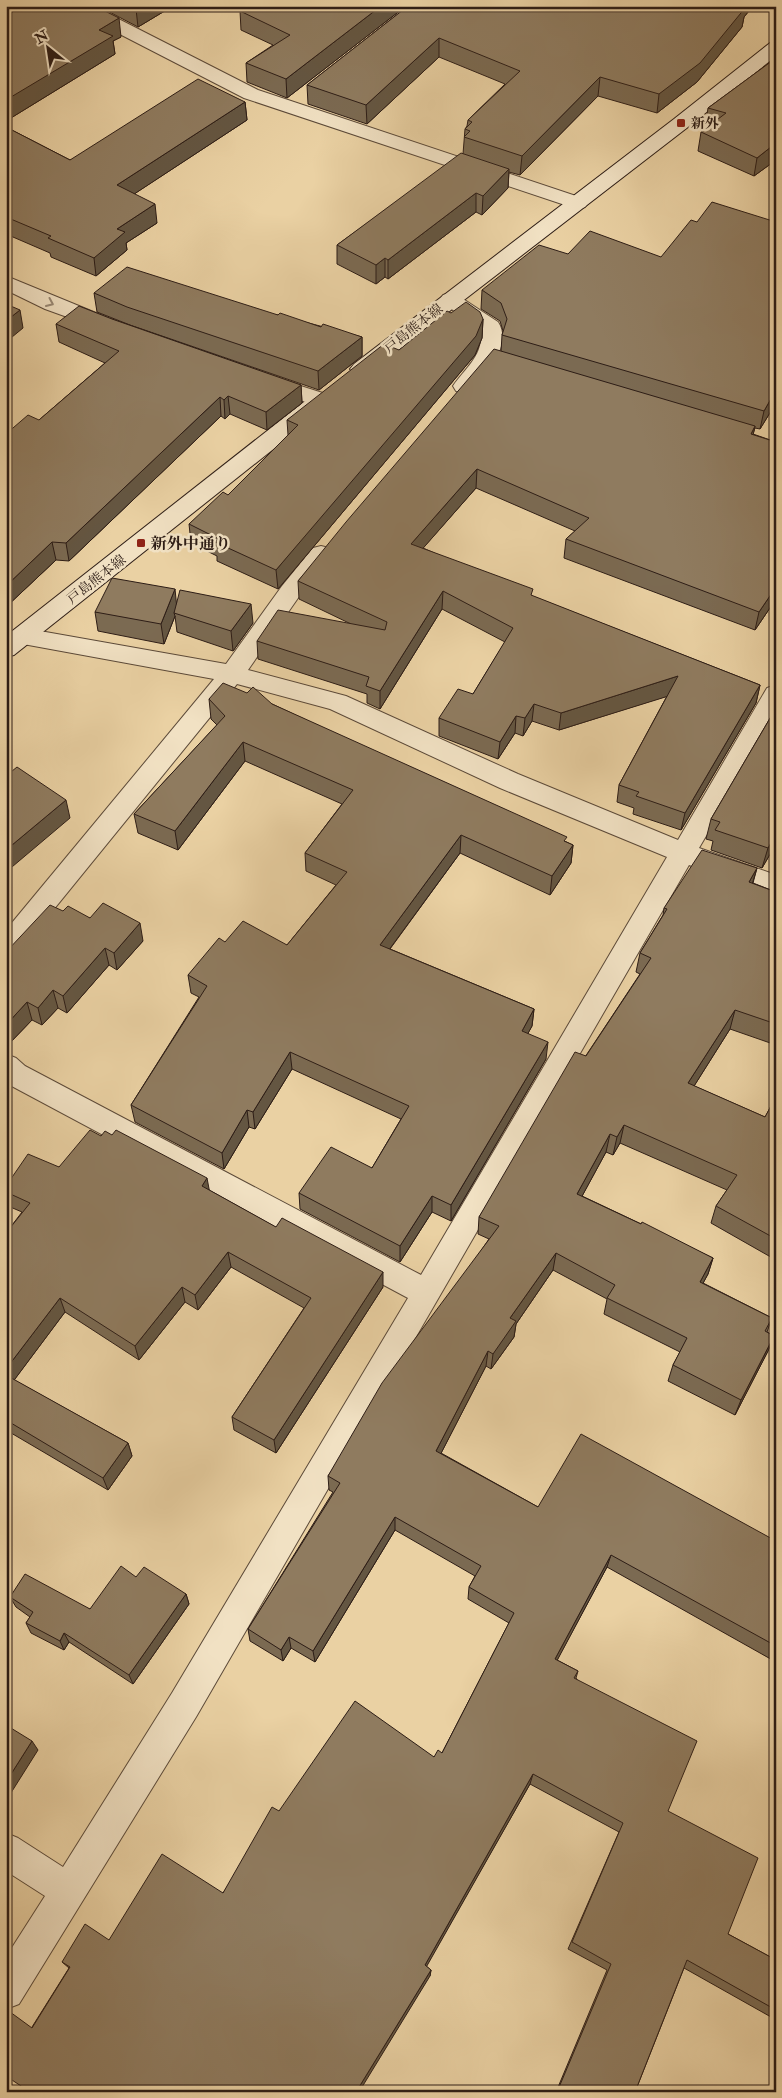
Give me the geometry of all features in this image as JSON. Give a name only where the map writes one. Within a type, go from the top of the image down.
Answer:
[{"type":"street","points":[[78,6],[251,94],[578,203]]},
{"type":"street","name":"戸島熊本線","points":[[14,642],[333,390],[737,80],[776,47]]},
{"type":"street","points":[[290,107],[305,95]]},
{"type":"street","points":[[6,282],[52,304],[125,332]]},
{"type":"street","points":[[449,406],[496,360],[491,327],[450,299]]},
{"type":"street","points":[[246,375],[333,390]]},
{"type":"street","points":[[6,949],[232,674],[290,592],[336,535]]},
{"type":"street","points":[[14,642],[232,674],[337,702],[509,781],[683,854],[776,885]]},
{"type":"street","points":[[6,1991],[184,1705],[427,1294],[776,694]]},
{"type":"street","points":[[6,1066],[15,1074],[427,1294]]},
{"type":"street","points":[[6,1850],[69,1891]]},
{"type":"building","points":[[6,6],[95,6],[119,18],[99,30],[113,36],[6,100],[6,51],[12,48],[6,46]]},
{"type":"building","points":[[248,6],[381,6],[286,79],[246,63],[290,35],[240,11]]},
{"type":"building","points":[[408,6],[740,6],[745,8],[700,63],[659,94],[600,77],[522,156],[464,137],[470,131],[465,129],[472,122],[468,120],[520,71],[439,38],[366,105],[307,85]]},
{"type":"building","points":[[776,58],[776,143],[757,158],[701,132],[726,113],[708,108]]},
{"type":"building","points":[[198,79],[245,102],[117,185],[155,204],[117,229],[125,232],[94,258],[48,238],[51,236],[6,217],[6,127],[70,160]]},
{"type":"building","points":[[461,153],[509,169],[483,196],[476,193],[388,260],[385,258],[376,265],[337,245]]},
{"type":"building","points":[[712,202],[776,222],[776,390],[764,411],[502,335],[507,319],[501,303],[482,290],[539,245],[568,254],[590,231],[661,257],[691,220],[697,222]]},
{"type":"building","points":[[127,267],[278,315],[280,313],[321,327],[323,324],[362,337],[318,371],[127,307],[94,293]]},
{"type":"building","points":[[466,302],[480,312],[483,319],[476,336],[276,570],[215,542],[219,539],[189,524],[223,492],[228,495],[298,425],[287,420],[384,344],[399,350],[447,311],[451,313]]},
{"type":"building","points":[[6,304],[20,310],[6,321]]},
{"type":"building","points":[[79,306],[301,385],[266,412],[228,396],[224,400],[220,397],[66,543],[52,542],[6,586],[6,434],[28,415],[39,420],[119,351],[56,324]]},
{"type":"building","points":[[494,349],[755,426],[751,434],[776,442],[776,587],[759,612],[566,539],[589,518],[477,469],[411,544],[533,589],[531,595],[760,685],[685,813],[636,796],[639,792],[619,785],[678,676],[561,713],[534,704],[525,718],[516,716],[500,742],[439,718],[458,689],[473,694],[513,628],[443,591],[380,691],[366,686],[369,677],[257,641],[278,610],[385,630],[387,622],[298,581]]},
{"type":"building","points":[[112,578],[175,589],[161,624],[95,612]]},
{"type":"building","points":[[180,590],[251,604],[231,631],[174,613]]},
{"type":"building","points":[[223,683],[247,693],[253,687],[272,704],[567,837],[564,841],[573,845],[552,876],[461,835],[380,945],[534,1009],[522,1031],[548,1042],[451,1205],[432,1196],[400,1246],[299,1193],[331,1147],[372,1168],[409,1106],[290,1052],[253,1112],[247,1110],[222,1153],[131,1105],[207,986],[188,975],[219,938],[225,942],[243,921],[287,945],[347,872],[305,853],[353,790],[243,742],[175,831],[134,814],[225,716],[209,699]]},
{"type":"building","points":[[776,708],[776,834],[768,848],[715,830],[720,822],[711,819]]},
{"type":"building","points":[[17,767],[66,800],[6,850],[6,776]]},
{"type":"building","points":[[702,850],[757,868],[749,882],[776,892],[776,1024],[735,1010],[688,1083],[765,1117],[776,1097],[776,1239],[716,1206],[737,1175],[624,1125],[617,1137],[610,1134],[577,1194],[641,1224],[642,1222],[713,1258],[700,1282],[772,1318],[765,1331],[774,1336],[741,1400],[673,1365],[687,1338],[607,1298],[615,1285],[556,1253],[510,1318],[516,1321],[493,1354],[488,1351],[436,1451],[538,1507],[581,1434],[776,1541],[776,1646],[611,1555],[555,1659],[578,1671],[574,1678],[697,1741],[668,1811],[758,1858],[728,1934],[776,1960],[776,2010],[687,1960],[635,2092],[557,2092],[611,1964],[572,1942],[623,1823],[533,1774],[425,1965],[431,1970],[356,2092],[30,2092],[6,2076],[6,2009],[32,2028],[70,1967],[62,1962],[85,1924],[109,1940],[162,1854],[223,1893],[272,1807],[279,1811],[355,1701],[434,1757],[438,1750],[442,1753],[514,1613],[469,1587],[481,1566],[395,1517],[313,1651],[289,1637],[281,1650],[248,1629],[340,1483],[328,1476],[382,1383],[499,1226],[479,1217],[575,1052],[586,1056],[651,958],[640,953],[667,909],[664,908]]},
{"type":"building","points":[[103,903],[140,923],[114,953],[105,948],[63,996],[53,990],[38,1008],[27,1002],[6,1025],[6,952],[50,905],[63,911],[68,906],[90,918]]},
{"type":"building","points":[[90,1130],[101,1136],[105,1131],[112,1135],[116,1130],[207,1178],[202,1186],[276,1227],[282,1218],[383,1272],[274,1440],[232,1417],[311,1298],[228,1252],[195,1295],[182,1287],[135,1346],[60,1298],[6,1369],[6,1233],[30,1203],[6,1192],[6,1186],[28,1154],[59,1167]]},
{"type":"building","points":[[6,1375],[128,1443],[103,1478],[6,1420]]},
{"type":"building","points":[[121,1566],[136,1577],[144,1567],[186,1594],[129,1675],[64,1633],[60,1641],[26,1623],[33,1612],[10,1597],[25,1574],[90,1609]]},
{"type":"building","points":[[6,1725],[32,1741],[6,1782]]},
{"type":"place","name":"新外","points":[[681,123]]},
{"type":"place","name":"新外中通り","points":[[141,543]]}]
